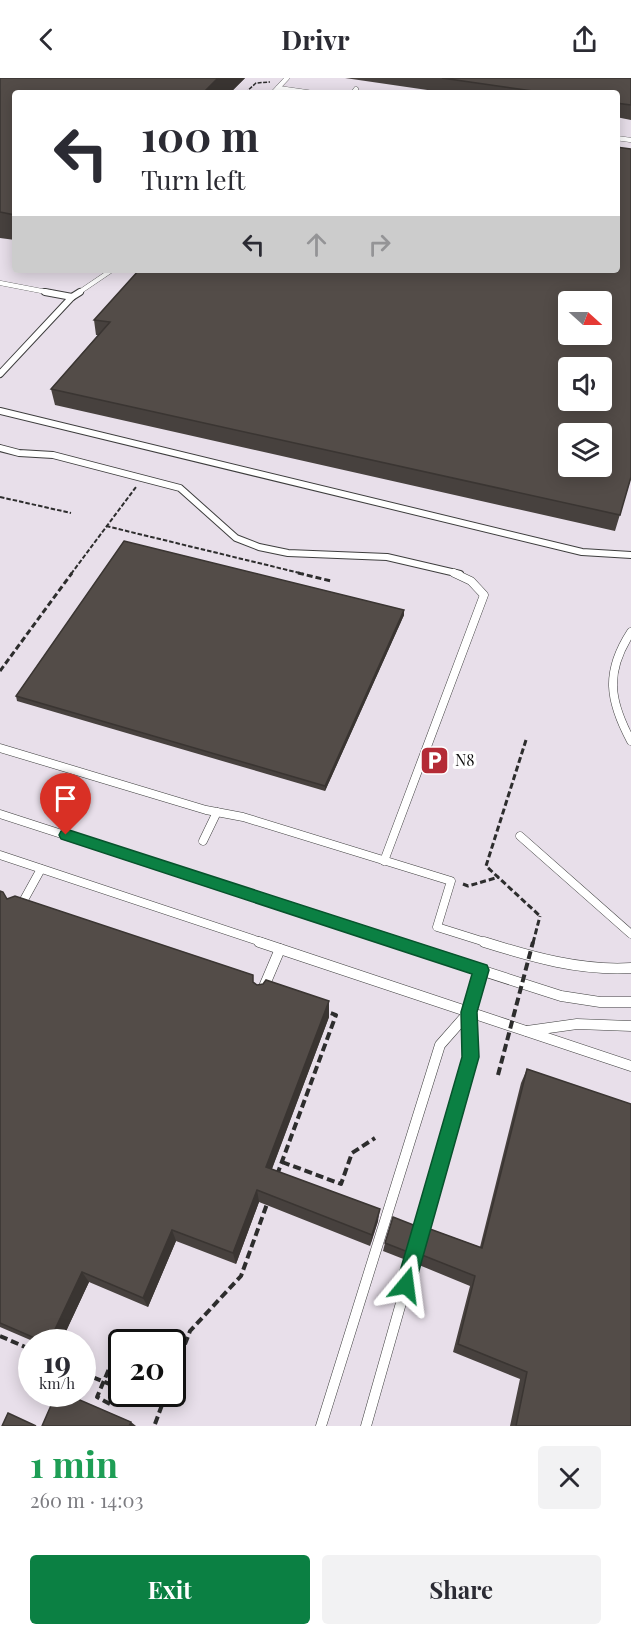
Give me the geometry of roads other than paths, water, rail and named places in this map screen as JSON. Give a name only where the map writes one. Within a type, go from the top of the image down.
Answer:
[{"type":"lane","points":[[278,88],[287,78]]},
{"type":"lane","points":[[278,88],[292,90]]},
{"type":"lane","points":[[0,374],[72,297],[108,273]]},
{"type":"lane","points":[[0,283],[72,297]]},
{"type":"lane","points":[[0,411],[582,552],[631,555]]},
{"type":"lane","points":[[0,448],[19,453],[53,455],[180,488],[236,538],[259,547],[288,553],[387,557],[459,574],[471,581],[484,595],[384,861]]},
{"type":"lane","points":[[631,632],[616,656],[612,682],[616,711],[631,741]]},
{"type":"lane","points":[[0,748],[217,812],[243,817],[451,881],[437,927],[572,967],[609,971],[631,968]]},
{"type":"lane","points":[[203,841],[217,812]]},
{"type":"lane","points":[[0,814],[578,1000],[608,1004],[631,1002]]},
{"type":"lane","points":[[520,836],[631,934]]},
{"type":"lane","points":[[0,855],[631,1066]]},
{"type":"lane","points":[[17,911],[41,869]]},
{"type":"lane","points":[[261,994],[280,949]]},
{"type":"lane","points":[[366,1426],[471,1057],[469,1012],[482,970]]},
{"type":"lane","points":[[321,1426],[440,1045],[469,1012]]},
{"type":"lane","points":[[525,1031],[577,1024],[631,1026]]},
{"type":"place","name":"N8","points":[[434,760]]}]
